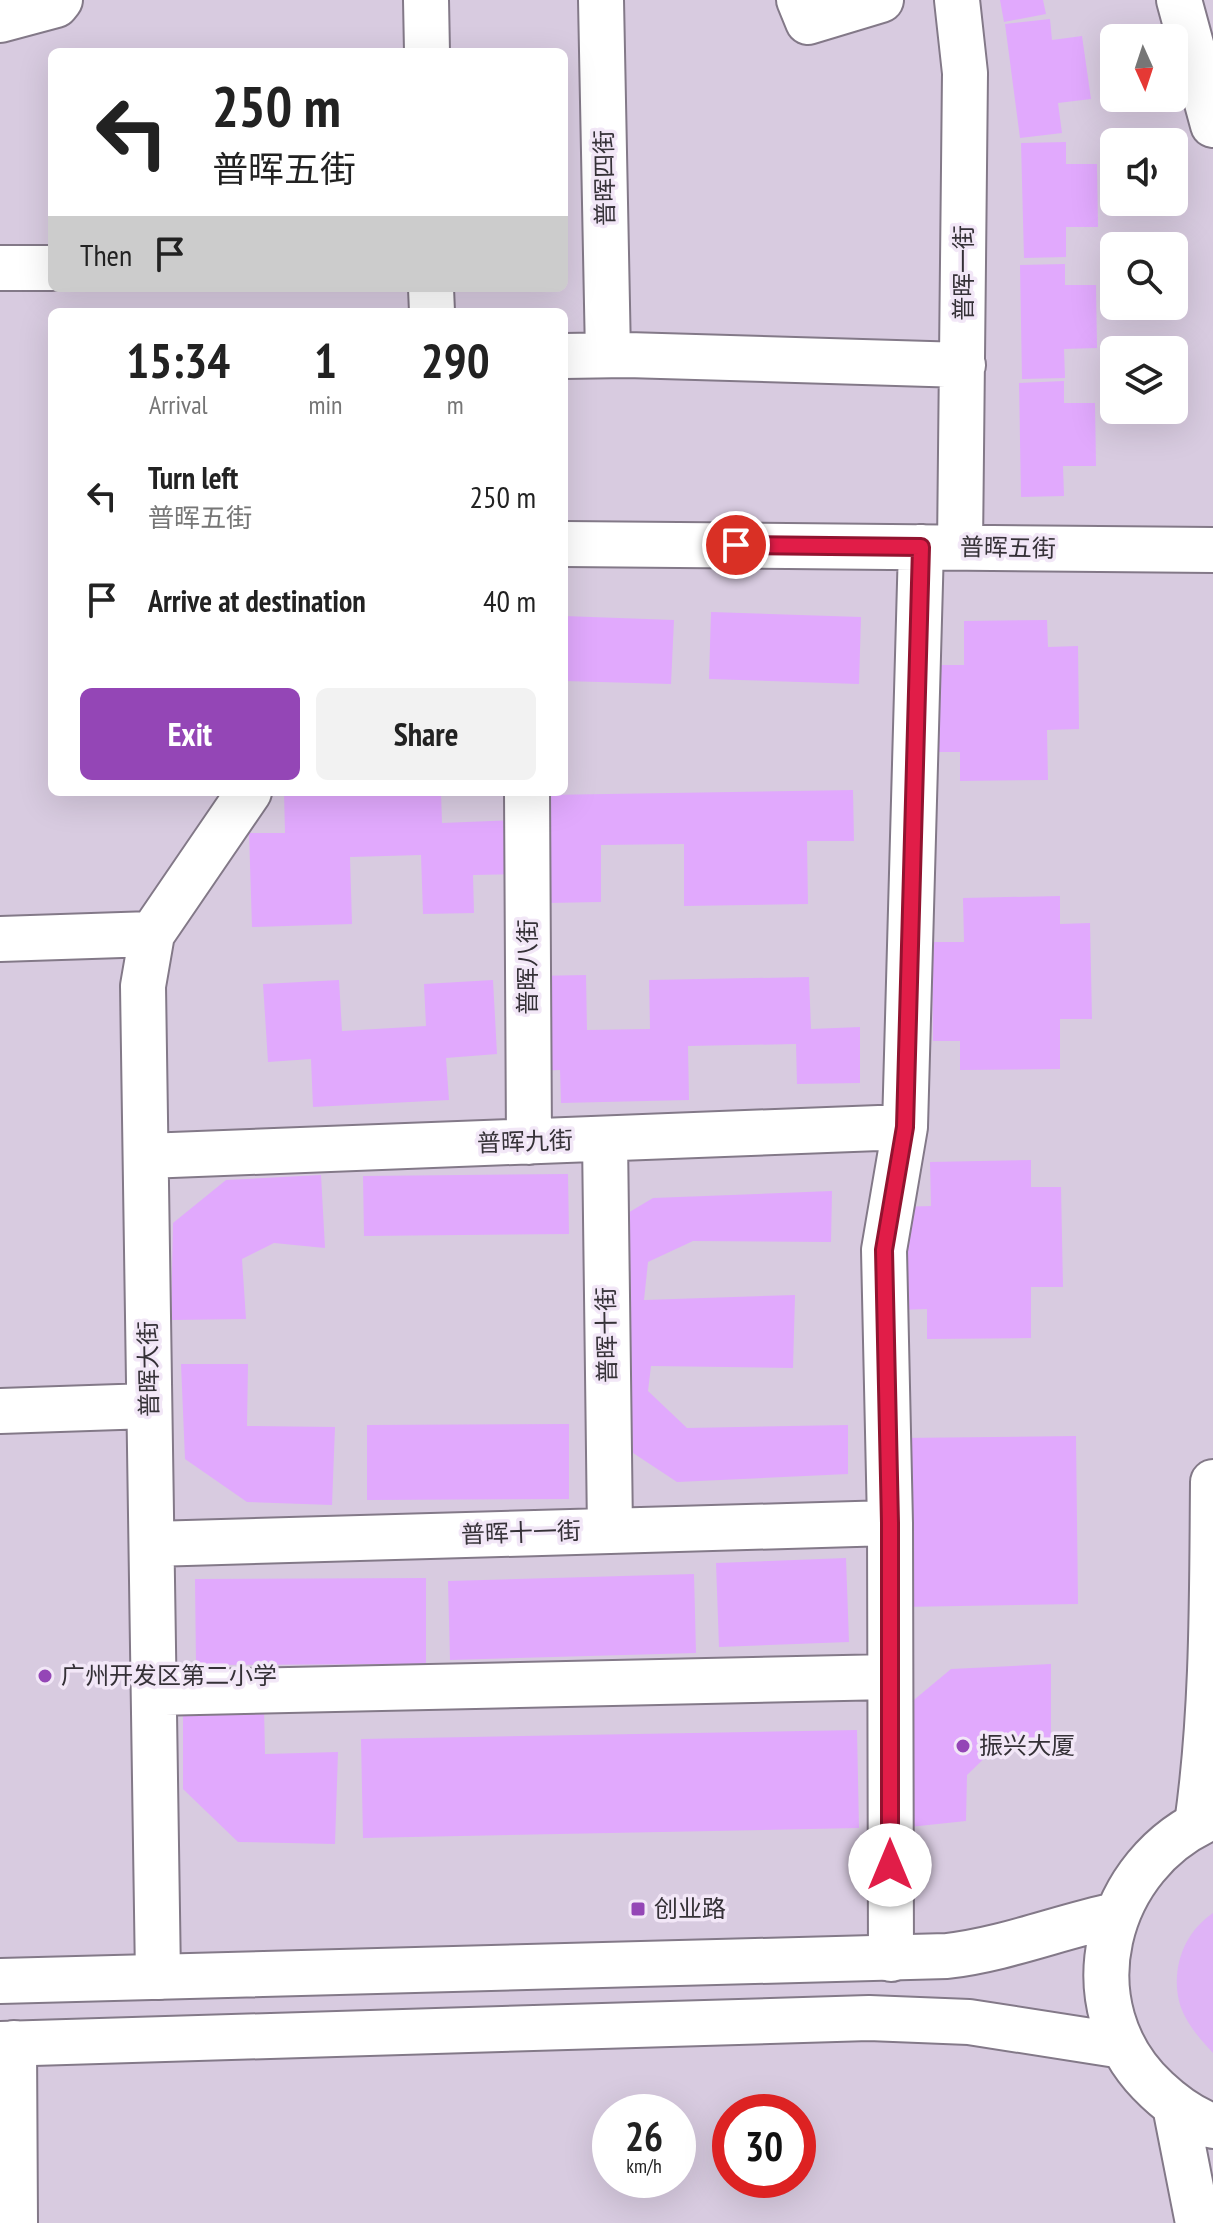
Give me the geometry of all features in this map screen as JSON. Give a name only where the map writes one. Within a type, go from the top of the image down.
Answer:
[{"type":"street","points":[[0,20],[56,5],[60,0]]},
{"type":"street","points":[[426,0],[427,48]]},
{"type":"street","name":"普晖四街","points":[[601,0],[608,355]]},
{"type":"street","points":[[799,0],[808,22],[881,0]]},
{"type":"street","name":"普晖一街","points":[[891,1959],[890,1523],[884,1250],[905,1127],[941,547],[963,365],[965,73],[957,0]]},
{"type":"street","points":[[1179,0],[1213,125]]},
{"type":"street","points":[[0,268],[48,268]]},
{"type":"street","points":[[568,356],[963,365]]},
{"type":"street","name":"普晖五街","points":[[568,544],[1213,550]]},
{"type":"street","name":"普晖大街","points":[[158,1977],[143,986],[152,934],[246,796]]},
{"type":"street","name":"普晖八街","points":[[527,796],[529,1142]]},
{"type":"street","points":[[0,939],[152,934]]},
{"type":"street","name":"普晖九街","points":[[146,1156],[905,1127]]},
{"type":"street","name":"普晖十街","points":[[605,1139],[610,1531]]},
{"type":"street","points":[[0,1411],[149,1406]]},
{"type":"street","points":[[1213,1482],[1211,1706],[1205,1820],[1163,1847],[1135,1878],[1116,1915],[1106,1958],[1109,2003],[1123,2046],[1146,2079],[1175,2106],[1213,2126]]},
{"type":"street","name":"普晖十一街","points":[[152,1544],[890,1523]]},
{"type":"street","points":[[154,1693],[890,1677]]},
{"type":"street","points":[[0,1981],[891,1959],[982,1952],[1077,1923],[1116,1915]]},
{"type":"street","points":[[15,2223],[7,2043],[869,2018],[969,2022],[1123,2046]]},
{"type":"street","points":[[1175,2106],[1198,2223]]},
{"type":"shaded area","points":[[0,0],[1213,0],[1213,2223],[0,2223]]},
{"type":"shaded area","points":[[1213,1913],[1213,2053],[1184,2015],[1179,2001],[1177,1975],[1182,1951],[1188,1940]]},
{"type":"building","points":[[1000,0],[1043,0],[1046,14],[1004,22]]},
{"type":"building","points":[[1050,19],[1052,40],[1082,36],[1091,99],[1058,103],[1062,133],[1020,138],[1005,24]]},
{"type":"building","points":[[1066,142],[1066,164],[1097,164],[1098,227],[1066,227],[1066,257],[1024,258],[1021,143]]},
{"type":"building","points":[[1065,264],[1065,285],[1096,285],[1097,348],[1064,349],[1065,378],[1022,379],[1020,265]]},
{"type":"building","points":[[1064,381],[1064,403],[1095,403],[1096,466],[1063,466],[1064,496],[1021,497],[1019,383]]},
{"type":"building","points":[[711,612],[861,617],[859,684],[709,679]]},
{"type":"building","points":[[568,616],[674,620],[671,684],[568,681]]},
{"type":"building","points":[[1047,620],[1048,647],[1078,646],[1079,729],[1047,730],[1048,780],[960,781],[960,752],[933,752],[932,665],[964,665],[964,621]]},
{"type":"building","points":[[853,790],[854,841],[807,841],[808,904],[684,906],[684,844],[601,845],[601,902],[547,903],[545,796]]},
{"type":"building","points":[[284,796],[441,796],[442,823],[517,820],[519,874],[473,875],[474,913],[423,914],[421,855],[350,857],[352,924],[252,927],[249,833],[285,833]]},
{"type":"building","points":[[1060,896],[1060,924],[1090,923],[1092,1019],[1060,1019],[1060,1069],[960,1070],[960,1041],[933,1041],[932,942],[964,942],[963,898]]},
{"type":"building","points":[[586,975],[587,1030],[650,1029],[649,980],[809,977],[811,1029],[860,1027],[860,1083],[797,1084],[796,1044],[688,1046],[689,1100],[561,1103],[560,1070],[535,1071],[533,976]]},
{"type":"building","points":[[339,980],[342,1031],[426,1026],[424,984],[493,980],[497,1054],[446,1058],[449,1100],[313,1107],[311,1059],[268,1062],[263,984]]},
{"type":"building","points":[[1031,1160],[1031,1187],[1061,1187],[1063,1287],[1031,1287],[1031,1338],[927,1339],[927,1309],[900,1310],[898,1207],[931,1206],[930,1162]]},
{"type":"building","points":[[568,1174],[569,1234],[364,1236],[363,1176]]},
{"type":"building","points":[[321,1175],[325,1248],[274,1243],[242,1259],[246,1319],[171,1320],[173,1223],[226,1180]]},
{"type":"building","points":[[832,1191],[831,1242],[693,1241],[648,1262],[644,1300],[795,1295],[793,1368],[651,1366],[648,1391],[687,1428],[848,1425],[848,1474],[677,1482],[621,1445],[616,1220],[653,1198]]},
{"type":"building","points":[[181,1364],[248,1364],[247,1426],[335,1427],[332,1505],[247,1502],[185,1459]]},
{"type":"building","points":[[569,1424],[569,1499],[367,1500],[367,1425]]},
{"type":"building","points":[[1076,1436],[1078,1604],[901,1607],[899,1438]]},
{"type":"building","points":[[846,1558],[849,1642],[719,1647],[716,1563]]},
{"type":"building","points":[[694,1574],[696,1653],[450,1660],[448,1581]]},
{"type":"building","points":[[426,1578],[426,1664],[196,1665],[195,1579]]},
{"type":"building","name":"振兴大厦","points":[[1051,1664],[1051,1745],[997,1746],[967,1775],[966,1821],[900,1828],[903,1709],[951,1669]]},
{"type":"building","points":[[264,1708],[265,1754],[338,1752],[335,1844],[238,1842],[183,1789],[183,1711]]},
{"type":"building","points":[[857,1730],[859,1828],[363,1838],[361,1739]]},
{"type":"place","name":"广州开发区第二小学","points":[[45,1676]]},
{"type":"place","name":"振兴大厦","points":[[963,1746]]},
{"type":"place","name":"创业路","points":[[638,1909]]},
{"type":"route","points":[[736,545],[921,547],[905,1127],[884,1250],[890,1523],[890,1865]]}]
